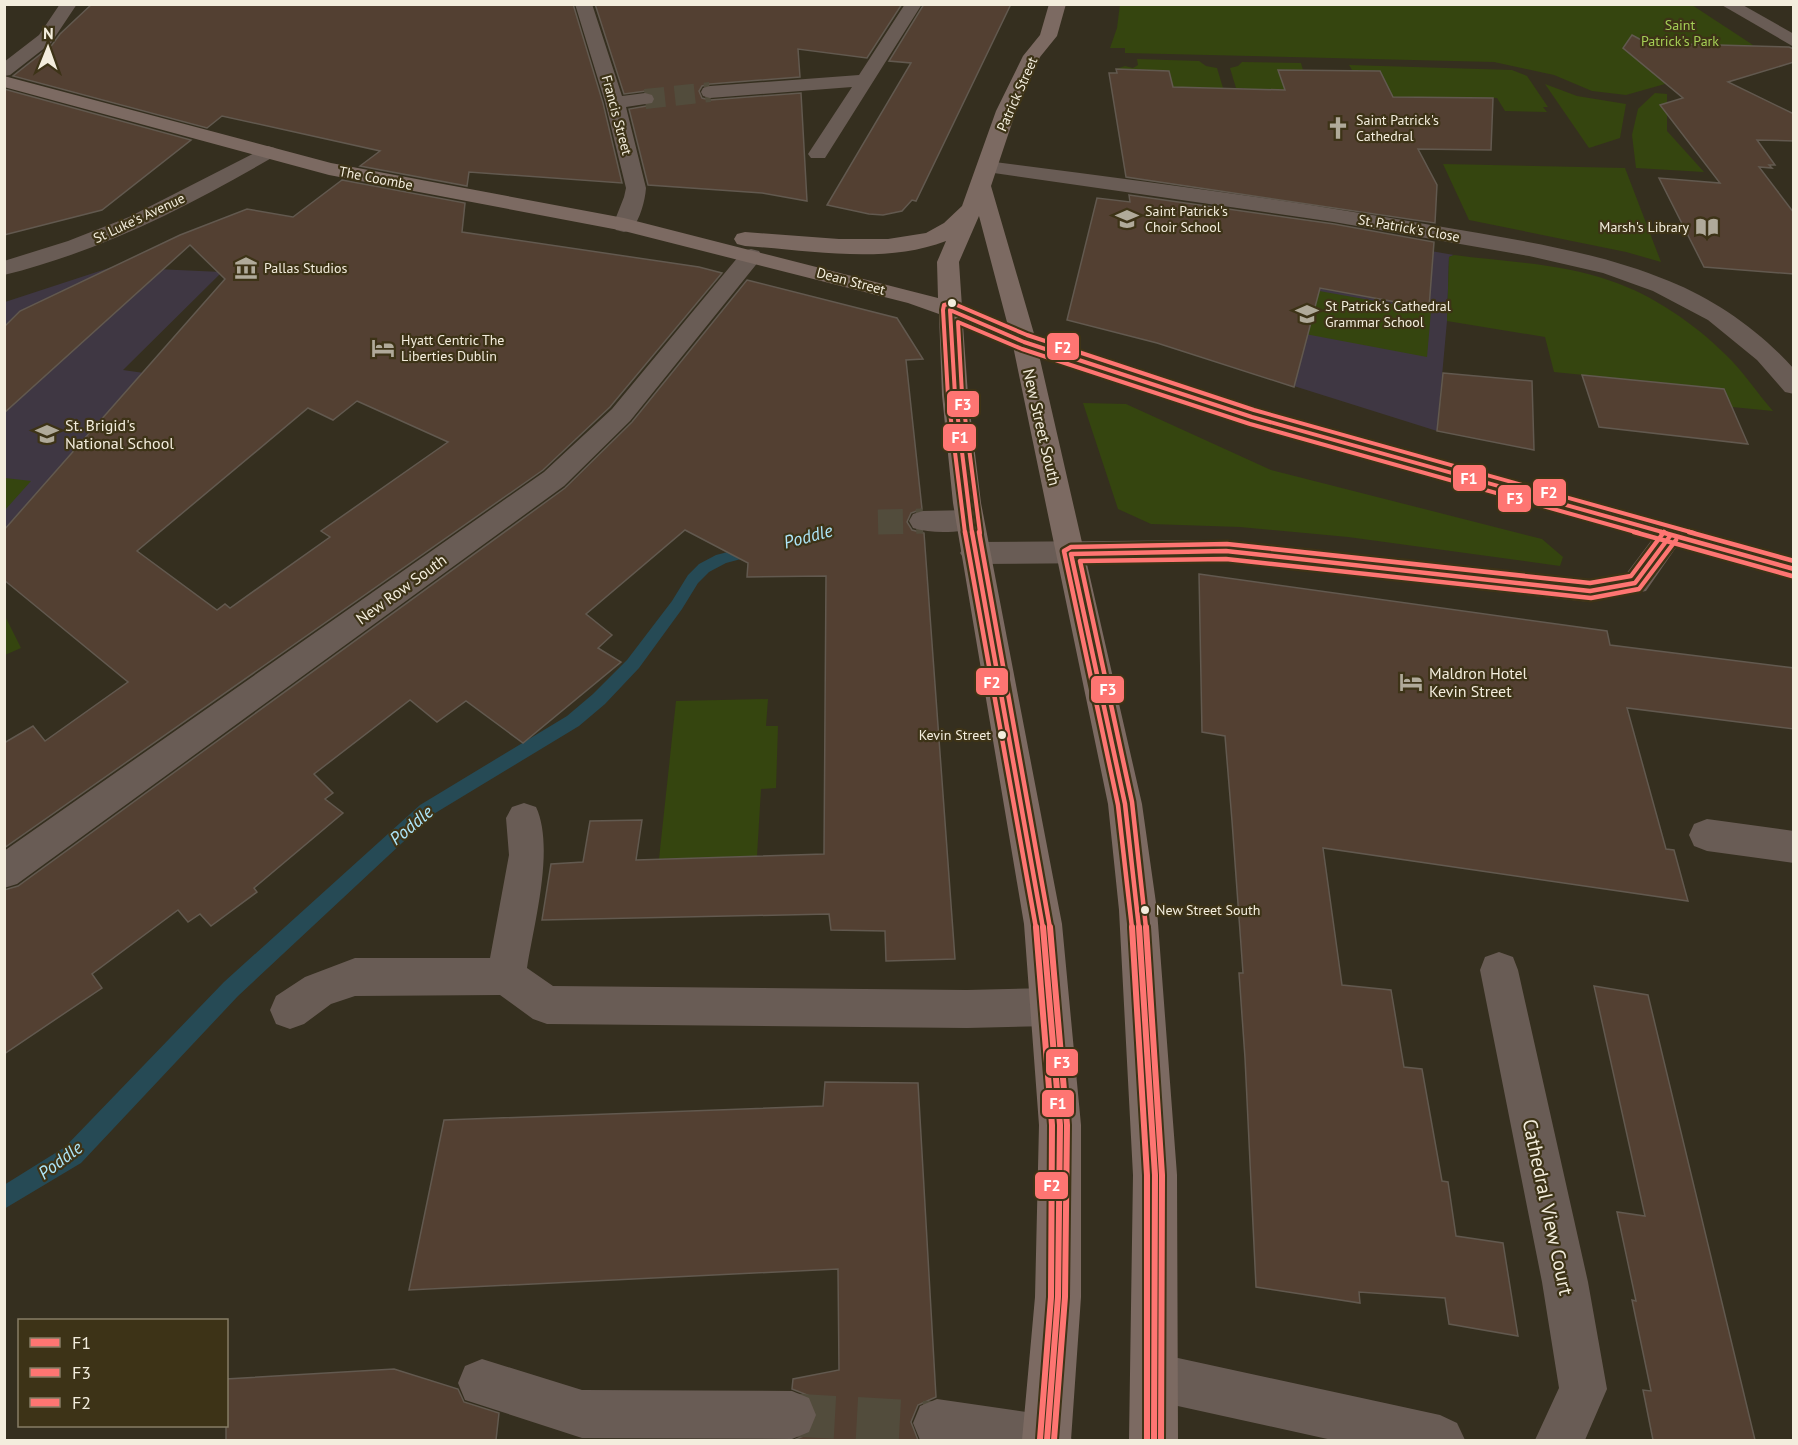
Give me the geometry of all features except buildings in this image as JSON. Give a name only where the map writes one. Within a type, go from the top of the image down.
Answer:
[{"type":"main road","name":"Patrick Street","points":[[950,310],[948,262],[984,176],[1006,111],[1032,56],[1048,36],[1059,4]]},
{"type":"main road","name":"The Coombe","points":[[4,81],[337,170],[624,225],[751,256]]},
{"type":"main road","points":[[665,235],[872,246],[932,239],[957,225],[984,176]]},
{"type":"main road","points":[[984,176],[1024,342]]},
{"type":"main road","name":"Dean Street","points":[[751,256],[916,298],[1024,342],[1252,417],[1794,569]]},
{"type":"main road","points":[[950,310],[956,405],[972,537],[1043,924],[1060,1125],[1058,1297],[1047,1440]]},
{"type":"main road","name":"New Street South","points":[[1024,342],[1125,804],[1138,910],[1155,1175],[1154,1440]]},
{"type":"street","points":[[4,71],[45,39],[69,4]]},
{"type":"street","name":"Francis Street","points":[[583,4],[615,102],[636,188],[635,197],[624,225]]},
{"type":"street","points":[[818,154],[914,4]]},
{"type":"street","points":[[1728,4],[1794,42]]},
{"type":"street","points":[[710,92],[865,80]]},
{"type":"street","points":[[615,102],[645,99]]},
{"type":"street","name":"St Luke's Avenue","points":[[4,268],[60,252],[118,230],[268,152]]},
{"type":"street","name":"St. Patrick's Close","points":[[984,176],[1314,211],[1616,269],[1661,286],[1705,307],[1765,353],[1794,386]]},
{"type":"street","name":"New Row South","points":[[4,872],[554,479],[621,415],[751,256]]},
{"type":"street","points":[[923,521],[972,537],[1071,554],[1226,551],[1590,591],[1635,583],[1670,536]]},
{"type":"street","points":[[506,976],[527,855],[524,818]]},
{"type":"street","points":[[1707,835],[1794,848]]},
{"type":"street","name":"Cathedral View Court","points":[[1499,970],[1565,1282],[1583,1389],[1560,1440]]},
{"type":"street","points":[[290,1010],[319,990],[355,977],[506,976],[547,1005],[954,1009],[1050,1007]]},
{"type":"street","points":[[1155,1377],[1440,1440]]},
{"type":"street","points":[[482,1383],[582,1414],[792,1415]]},
{"type":"street","points":[[937,1423],[1047,1440]]},
{"type":"shaded area","name":"St Patrick's Cathedral Grammar School","points":[[1097,198],[1183,208],[1454,255],[1449,257],[1447,321],[1437,431],[1157,343],[1152,240],[1089,231]]},
{"type":"shaded area","name":"St. Brigid's National School","points":[[112,267],[222,272],[123,370],[144,373],[5,530],[5,302]]},
{"type":"green space","name":"Saint Patrick's Park","points":[[1120,4],[1692,5],[1753,45],[1686,78],[1626,95],[1592,91],[1554,75],[1494,62],[1125,53],[1125,48],[1110,48],[1117,28]]},
{"type":"green space","points":[[1137,59],[1199,61],[1206,66],[1217,68],[1223,88],[1215,88],[1216,93],[1174,92],[1169,71],[1116,69],[1125,66],[1133,68],[1138,65]]},
{"type":"green space","points":[[1242,62],[1301,63],[1303,70],[1279,70],[1286,94],[1246,93],[1244,88],[1236,88],[1230,68]]},
{"type":"green space","points":[[1349,65],[1512,70],[1527,76],[1548,107],[1543,107],[1547,112],[1505,111],[1497,98],[1393,97],[1380,71],[1352,70]]},
{"type":"green space","points":[[1545,84],[1577,96],[1626,104],[1620,138],[1589,148]]},
{"type":"green space","points":[[1655,93],[1667,94],[1667,131],[1704,172],[1636,168],[1632,135],[1638,109]]},
{"type":"green space","points":[[1443,164],[1625,168],[1661,262],[1626,252],[1469,220]]},
{"type":"green space","points":[[1454,255],[1573,270],[1611,281],[1642,294],[1673,312],[1714,343],[1773,411],[1732,407],[1724,389],[1554,372],[1545,337],[1447,321],[1449,257]]},
{"type":"green space","points":[[1308,289],[1431,311],[1427,357],[1300,333]]},
{"type":"green space","points":[[1083,403],[1126,404],[1271,470],[1542,539],[1563,557],[1560,566],[1348,537],[1240,527],[1151,524],[1118,509]]},
{"type":"green space","points":[[4,478],[31,481],[5,510]]},
{"type":"green space","points":[[4,614],[21,648],[5,655],[4,655]]},
{"type":"green space","points":[[768,699],[766,726],[778,726],[776,788],[761,789],[757,856],[659,859],[676,701]]},
{"type":"waterway","name":"Poddle","points":[[4,1198],[73,1155],[231,989],[426,810],[573,721],[599,699],[633,664],[677,605],[693,579],[704,568],[721,559],[755,550]]},
{"type":"tunnel","points":[[645,99],[710,92]]},
{"type":"tunnel","points":[[878,522],[923,521]]},
{"type":"tunnel","points":[[792,1415],[937,1423]]},
{"type":"transit line","name":"F2","points":[[1040,1439],[1051,1297],[1052,1125],[1036,925],[960,504],[948,396],[944,305],[952,303],[1027,335],[1254,410],[1794,561]]},
{"type":"transit line","name":"F1","points":[[1047,1440],[1058,1297],[1060,1125],[1043,924],[967,503],[955,395],[950,310],[1024,342],[1252,417],[1794,569]]},
{"type":"transit line","name":"F3","points":[[1054,1440],[1065,1297],[1067,1125],[1050,923],[974,502],[962,394],[958,322],[1022,349],[1250,424],[1792,576]]},
{"type":"transit line","name":"F2","points":[[1147,1440],[1147,1175],[1131,911],[1118,805],[1064,551],[1071,547],[1227,544],[1590,583],[1631,576],[1664,532]]},
{"type":"transit line","name":"F1","points":[[1154,1440],[1155,1175],[1138,910],[1125,804],[1071,554],[1226,551],[1590,591],[1635,583],[1670,536]]},
{"type":"transit line","name":"F3","points":[[1161,1440],[1162,1175],[1145,910],[1132,802],[1080,561],[1226,559],[1591,598],[1639,589],[1676,540]]},
{"type":"place","name":"Saint Patrick's Cathedral","points":[[1338,128]]},
{"type":"place","name":"Saint Patrick's Choir School","points":[[1127,219]]},
{"type":"place","name":"Marsh's Library","points":[[1707,227]]},
{"type":"place","name":"Pallas Studios","points":[[246,268]]},
{"type":"place","name":"St Patrick's Cathedral Grammar School","points":[[1307,314]]},
{"type":"place","name":"Hyatt Centric The Liberties Dublin","points":[[383,348]]},
{"type":"place","name":"St. Brigid's National School","points":[[47,434]]},
{"type":"place","name":"Maldron Hotel Kevin Street","points":[[1411,682]]},
{"type":"place","name":"Kevin Street","points":[[1002,735]]},
{"type":"place","name":"New Street South","points":[[1145,910]]}]
